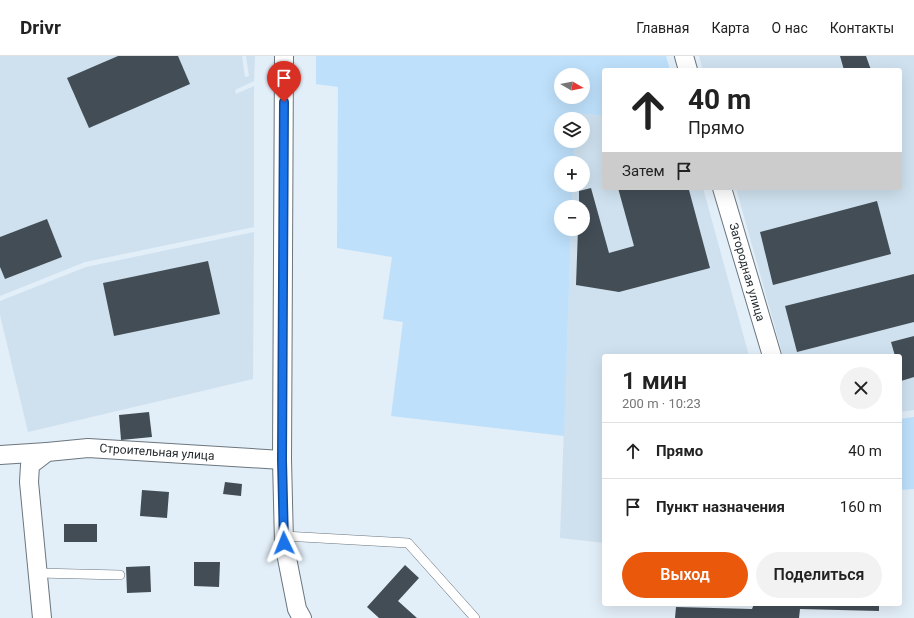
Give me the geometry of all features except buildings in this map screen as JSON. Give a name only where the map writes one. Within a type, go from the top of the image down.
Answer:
[{"type":"street","points":[[284,56],[282,460],[284,536],[297,609],[302,618]]},
{"type":"street","points":[[684,56],[687,68]]},
{"type":"street","name":"Загородная улица","points":[[723,190],[771,354]]},
{"type":"street","name":"Строительная улица","points":[[0,455],[88,448],[282,460]]},
{"type":"street","points":[[42,618],[29,482],[30,465],[46,452]]},
{"type":"lane","points":[[284,536],[408,543],[475,618]]},
{"type":"lane","points":[[38,573],[120,575]]},
{"type":"shaded area","points":[[0,56],[242,56],[245,77],[249,76],[246,56],[255,56],[254,81],[235,90],[236,94],[254,86],[254,227],[85,262],[0,296]]},
{"type":"shaded area","points":[[316,56],[666,56],[669,68],[602,68],[602,116],[590,114],[590,112],[554,112],[554,148],[575,148],[574,156],[554,156],[554,192],[573,192],[572,200],[554,200],[554,236],[571,236],[564,436],[391,416],[403,322],[383,319],[392,257],[337,248],[338,87],[316,84]]},
{"type":"shaded area","points":[[699,56],[914,56],[914,410],[902,412],[902,354],[782,354],[737,190],[902,190],[902,68],[702,68]]},
{"type":"shaded area","points":[[590,114],[602,116],[602,190],[704,190],[748,354],[602,354],[602,543],[560,538],[571,236],[590,236],[590,200],[572,200],[573,192],[590,192],[590,156],[574,156],[575,148],[590,148]]},
{"type":"shaded area","points":[[254,232],[253,379],[28,432],[0,315],[0,301],[86,267]]},
{"type":"shaded area","points":[[914,417],[914,489],[902,490],[902,419]]},
{"type":"route","points":[[284,102],[282,460],[284,543]]}]
